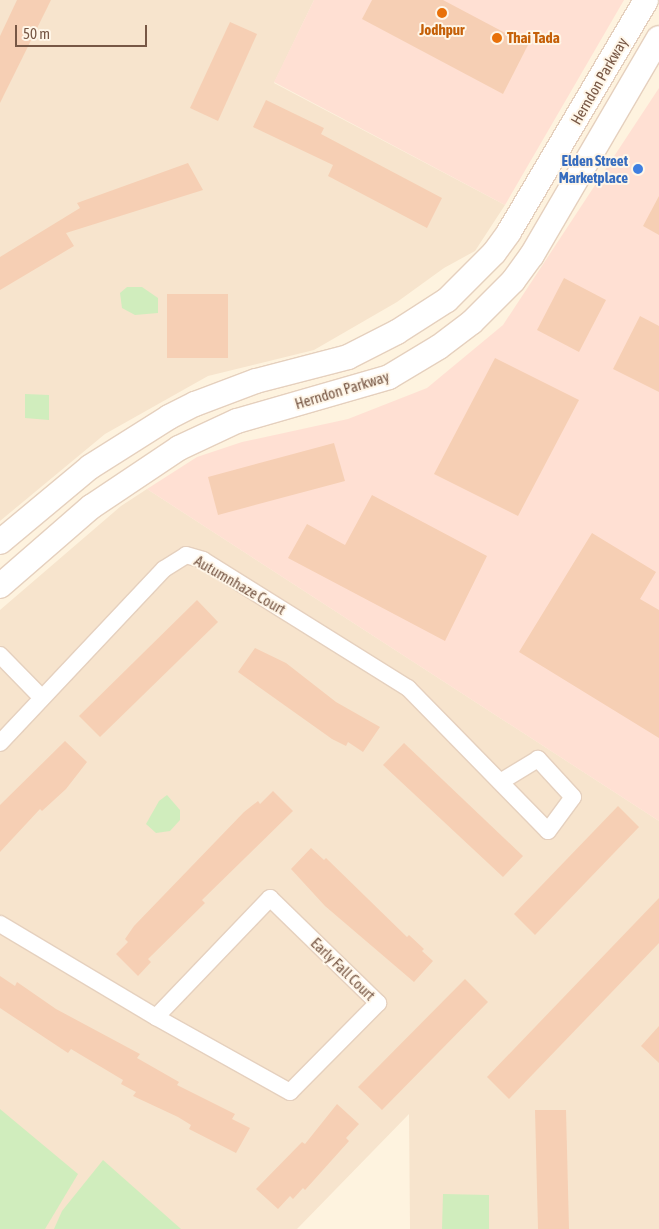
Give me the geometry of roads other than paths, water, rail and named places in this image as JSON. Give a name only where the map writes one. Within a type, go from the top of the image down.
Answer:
[{"type":"main road","name":"Herndon Parkway","points":[[0,542],[90,467],[169,417],[248,384],[348,357],[397,332],[448,300],[489,259],[509,232],[646,0]]},
{"type":"main road","name":"Herndon Parkway","points":[[0,586],[91,507],[179,448],[237,421],[324,398],[388,377],[439,347],[472,322],[513,281],[532,255],[659,38]]},
{"type":"street","name":"Autumnhaze Court","points":[[0,743],[164,569],[186,555],[203,560],[408,688],[500,782],[548,831],[573,797],[538,759],[500,782]]},
{"type":"street","points":[[0,655],[42,698]]},
{"type":"street","name":"Early Fall Court","points":[[0,924],[156,1017],[290,1092],[378,1003],[270,898],[156,1017]]},
{"type":"place","name":"Jodhpur","points":[[442,13]]},
{"type":"place","name":"Thai Tada","points":[[497,38]]},
{"type":"place","name":"Elden Street Marketplace","points":[[638,169]]}]
